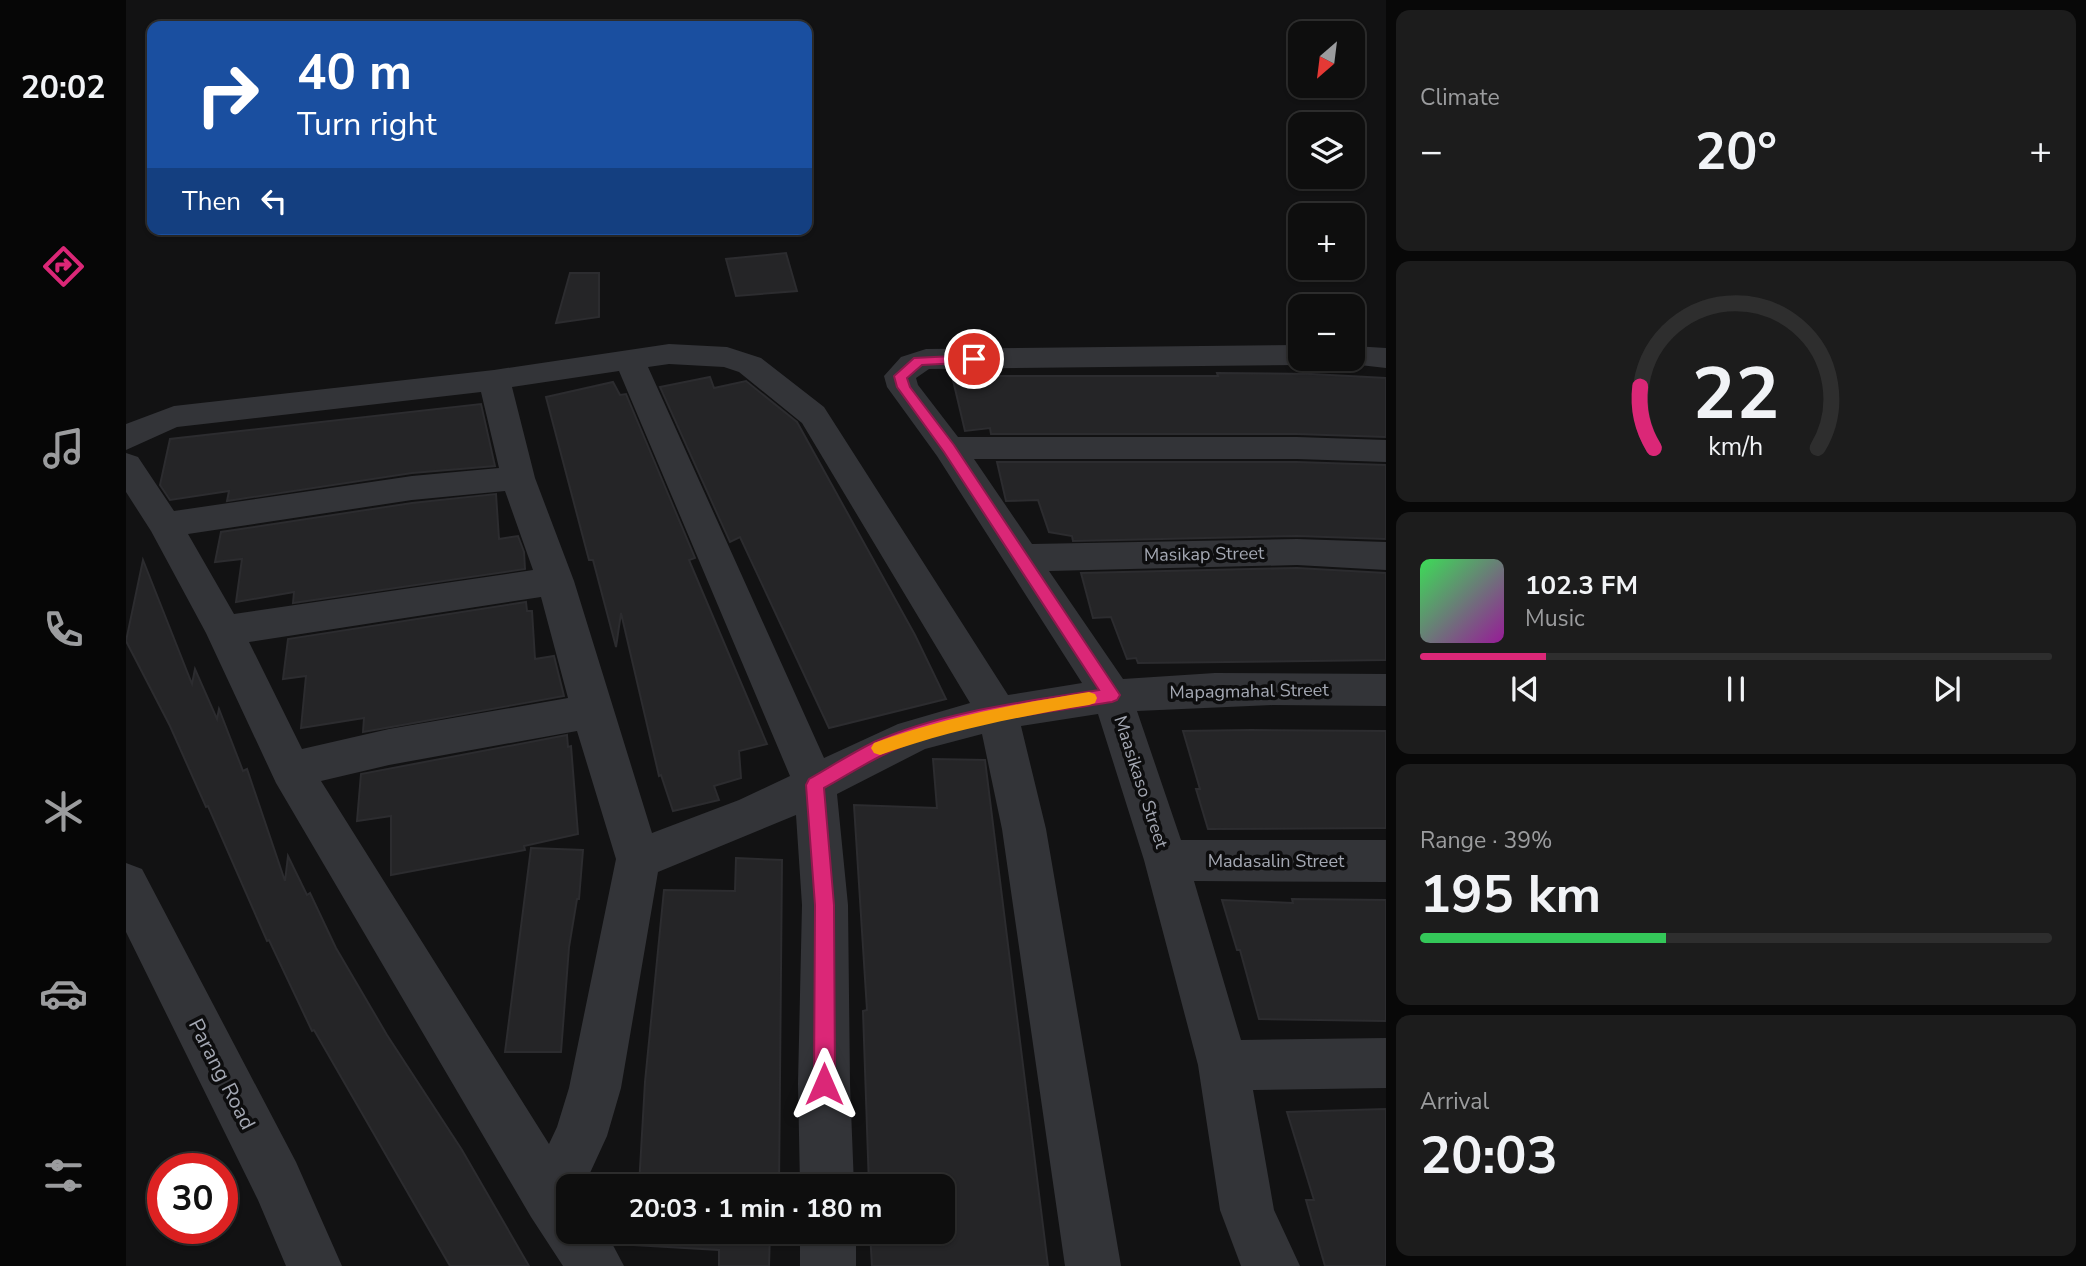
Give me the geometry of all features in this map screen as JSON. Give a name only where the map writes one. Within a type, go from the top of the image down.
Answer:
[{"type":"street","points":[[126,439],[147,426],[174,418],[494,380],[669,354],[727,357],[750,365],[797,400],[813,415],[836,448],[906,568],[998,713],[1024,829],[1093,1266]]},
{"type":"street","name":"Maasikaso Street","points":[[1272,1266],[1263,1252],[1247,1210],[1223,1065],[1167,860],[1112,695],[1065,628],[949,449],[903,387],[901,376],[919,361],[1288,355]]},
{"type":"street","points":[[1365,357],[1386,358]]},
{"type":"street","points":[[630,361],[815,785],[825,905],[827,1174]]},
{"type":"street","points":[[494,380],[518,478],[555,581],[638,859],[595,1088],[573,1174]]},
{"type":"street","points":[[949,449],[1297,448],[1386,451]]},
{"type":"street","points":[[126,465],[165,525],[223,631],[291,770],[556,1205]]},
{"type":"street","points":[[165,525],[412,488],[518,478]]},
{"type":"street","name":"Masikap Street","points":[[1022,558],[1297,552],[1386,556]]},
{"type":"street","points":[[223,631],[555,581]]},
{"type":"street","name":"Mapagmahal Street","points":[[638,859],[772,806],[880,748],[933,729],[998,713],[1112,695],[1335,688],[1386,691]]},
{"type":"street","points":[[291,770],[389,747],[592,711]]},
{"type":"street","name":"Madasalin Street","points":[[1167,860],[1386,862]]},
{"type":"street","name":"Parang Road","points":[[126,884],[277,1181],[314,1266]]},
{"type":"street","points":[[1223,1065],[1386,1063]]},
{"type":"street","points":[[581,1244],[596,1266]]},
{"type":"street","points":[[828,1244],[828,1266]]},
{"type":"building","points":[[786,253],[797,291],[736,296],[726,259]]},
{"type":"building","points":[[570,273],[599,273],[599,317],[556,323]]},
{"type":"building","points":[[1217,373],[1386,378],[1386,437],[1297,434],[991,434],[990,428],[965,431],[952,376],[1218,376]]},
{"type":"building","points":[[710,377],[714,388],[746,381],[797,422],[915,635],[946,699],[829,728],[740,537],[730,542],[660,387]]},
{"type":"building","points":[[613,382],[620,395],[626,394],[695,558],[689,560],[767,744],[739,751],[741,778],[714,786],[719,800],[673,811],[661,775],[659,776],[621,613],[616,647],[593,560],[589,560],[546,397]]},
{"type":"building","points":[[481,404],[495,466],[412,473],[227,501],[229,491],[170,500],[160,485],[170,439]]},
{"type":"building","points":[[997,462],[1297,462],[1386,465],[1386,539],[1297,536],[1073,541],[1072,536],[1049,532],[1038,500],[1006,501]]},
{"type":"building","points":[[496,494],[499,539],[518,536],[524,552],[525,569],[293,603],[294,592],[236,602],[242,559],[215,562],[221,532],[412,503]]},
{"type":"building","points":[[143,560],[192,684],[195,669],[217,719],[219,709],[243,771],[247,769],[285,881],[288,856],[307,895],[310,893],[336,948],[387,1035],[462,1150],[529,1266],[450,1266],[314,1030],[312,1031],[269,940],[267,941],[170,726],[126,641]]},
{"type":"building","points":[[1297,568],[1386,573],[1386,660],[1138,663],[1136,658],[1127,659],[1111,617],[1093,618],[1081,573]]},
{"type":"building","points":[[526,602],[527,611],[532,611],[535,659],[554,656],[564,696],[363,732],[364,718],[301,728],[306,676],[283,679],[288,639]]},
{"type":"building","points":[[1183,731],[1386,731],[1386,828],[1208,829],[1196,789],[1200,789]]},
{"type":"building","points":[[567,735],[568,747],[571,746],[578,834],[524,846],[525,850],[391,875],[391,816],[357,821],[361,774]]},
{"type":"building","points":[[933,759],[985,760],[1048,1266],[872,1266],[871,1244],[955,1244],[955,1174],[869,1174],[863,1011],[867,1010],[854,805],[937,808]]},
{"type":"building","points":[[531,848],[583,850],[579,899],[569,947],[561,1052],[505,1052]]},
{"type":"building","points":[[736,858],[782,860],[779,1174],[640,1174],[645,1082],[664,890],[735,891]]},
{"type":"building","points":[[1292,899],[1386,900],[1386,1021],[1259,1019],[1240,950],[1237,950],[1222,900],[1293,903]]},
{"type":"building","points":[[1386,1109],[1386,1266],[1325,1266],[1306,1200],[1314,1200],[1287,1112]]},
{"type":"building","points":[[770,1244],[769,1266],[719,1266],[719,1250],[634,1245]]},
{"type":"slow traffic","points":[[880,748],[933,729],[998,713],[1089,698]]},
{"type":"route","points":[[824,1084],[825,905],[815,785],[880,748],[933,729],[998,713],[1112,695],[1065,628],[949,449],[903,387],[901,376],[904,371],[919,361],[974,359]]}]
